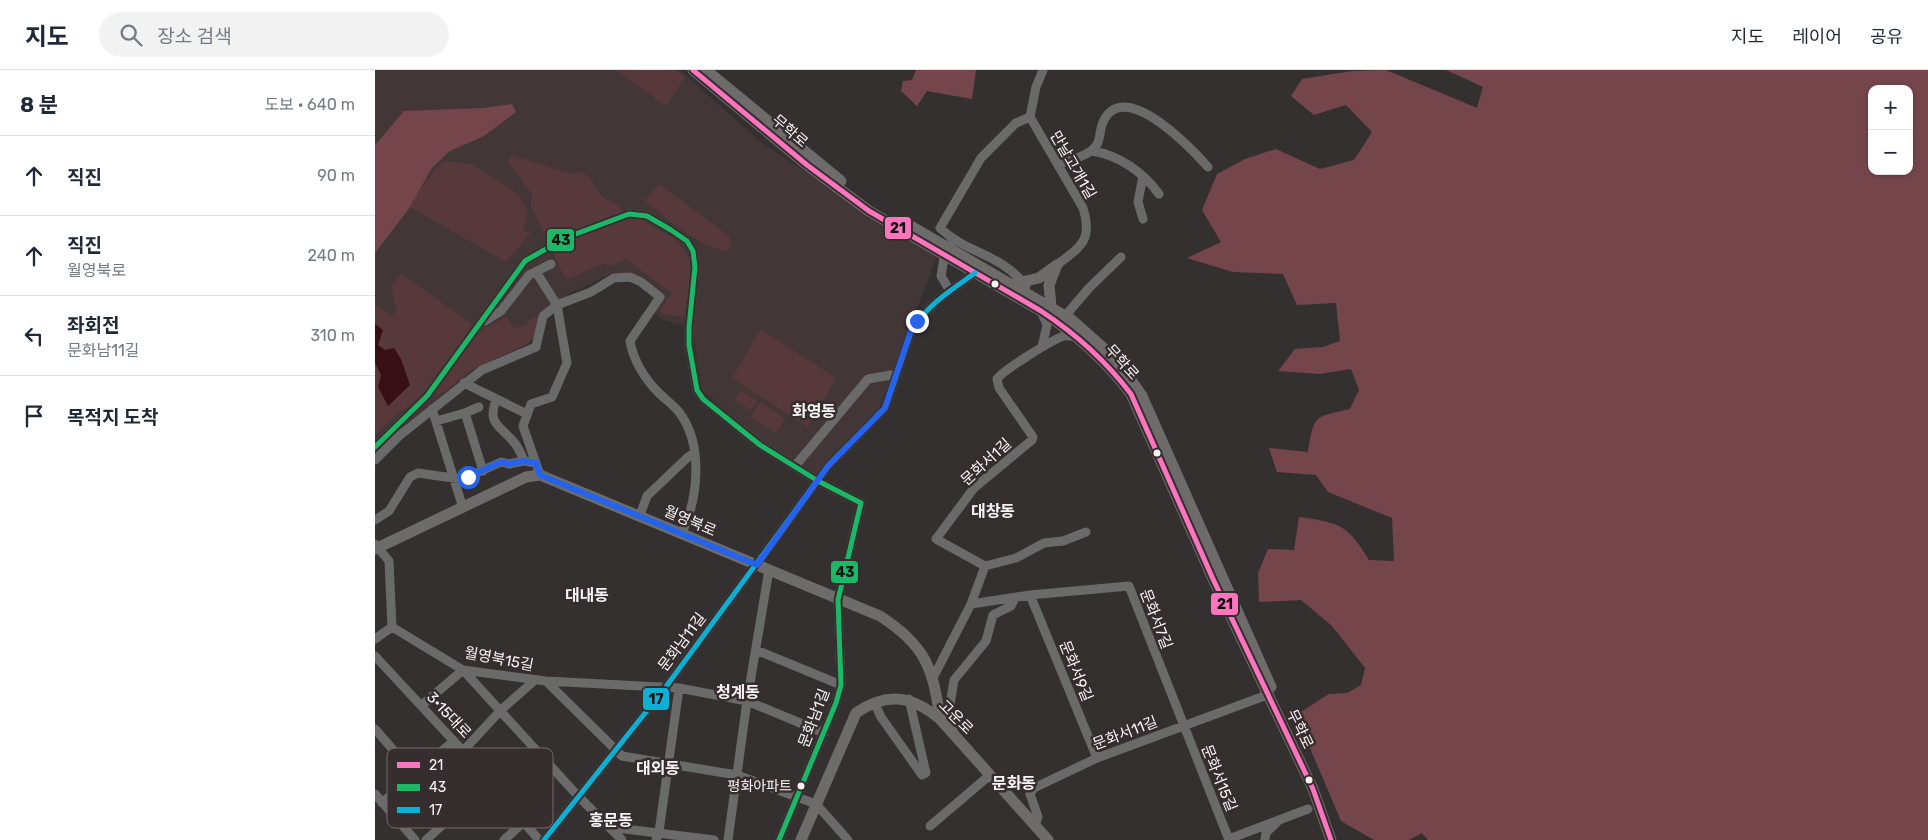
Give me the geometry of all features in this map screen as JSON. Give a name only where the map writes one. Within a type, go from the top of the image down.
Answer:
[{"type":"main road","name":"무학로","points":[[693,70],[807,165],[869,211],[975,273],[1046,309],[1066,316],[1091,334],[1117,360],[1142,396],[1241,622],[1318,791],[1337,840]]},
{"type":"main road","name":"무학로","points":[[706,70],[868,202],[1018,283],[1113,370],[1131,394],[1267,695],[1313,789],[1331,840]]},
{"type":"main road","points":[[1018,283],[1043,276],[1057,265]]},
{"type":"main road","points":[[1046,309],[1049,285],[1057,265]]},
{"type":"main road","points":[[376,547],[526,477],[540,475]]},
{"type":"main road","name":"월영북로","points":[[540,475],[880,616],[895,626],[920,648],[933,678],[940,719]]},
{"type":"main road","points":[[801,840],[856,713],[874,702],[909,699]]},
{"type":"main road","name":"고운로","points":[[909,699],[925,707],[940,719],[1048,840]]},
{"type":"street","points":[[1018,283],[1015,272],[997,260],[953,240],[940,228],[981,158],[1016,123],[1030,117],[1036,87],[1043,70]]},
{"type":"street","points":[[1058,165],[1092,151],[1097,144],[1101,124],[1107,114],[1117,107],[1129,106],[1141,111],[1174,134],[1208,167]]},
{"type":"street","name":"만날고개1길","points":[[1030,117],[1083,208],[1088,224],[1086,237],[1081,246],[1057,265]]},
{"type":"street","points":[[1092,151],[1109,155],[1143,176],[1159,194]]},
{"type":"street","points":[[1143,176],[1138,202],[1143,219]]},
{"type":"street","points":[[375,446],[427,396],[525,261],[565,238],[629,214],[647,216],[687,241],[693,251],[695,267],[689,344],[697,390],[703,399],[760,445],[818,481]]},
{"type":"street","points":[[950,292],[941,276],[944,258],[953,240]]},
{"type":"street","points":[[1066,316],[1089,288],[1121,257]]},
{"type":"street","points":[[480,323],[501,311],[529,275],[551,264]]},
{"type":"street","points":[[536,272],[557,305],[567,363],[552,397],[531,404],[523,426],[540,475]]},
{"type":"street","name":"문화남11길","points":[[544,840],[665,688],[818,481],[845,448],[879,417],[891,396],[911,331],[917,321],[939,299],[975,273]]},
{"type":"street","points":[[375,460],[399,436],[482,370],[536,347],[543,316],[557,305],[591,292],[613,278],[629,277],[641,282],[660,297],[630,341],[633,357],[655,390],[679,412],[689,432],[695,453],[697,463],[690,516],[682,533]]},
{"type":"street","points":[[1042,347],[1047,325],[1046,309]]},
{"type":"street","name":"문화서1길","points":[[985,566],[936,539],[974,488],[1033,440],[1033,436],[1011,407],[997,381],[1000,374],[1042,347],[1067,335],[1075,336]]},
{"type":"street","points":[[795,466],[868,380],[897,374]]},
{"type":"street","points":[[464,383],[527,414]]},
{"type":"street","points":[[496,399],[491,413],[493,420],[517,445],[524,461]]},
{"type":"street","points":[[436,421],[479,407]]},
{"type":"street","points":[[432,409],[463,508]]},
{"type":"street","points":[[465,413],[483,471]]},
{"type":"street","points":[[640,515],[647,496],[695,453]]},
{"type":"street","points":[[375,520],[394,504],[410,477],[418,474],[454,478],[468,477],[501,462],[509,464],[524,461],[536,463]]},
{"type":"street","name":"문화남1길","points":[[779,840],[824,733],[841,685],[838,600],[861,502],[818,481]]},
{"type":"street","points":[[933,678],[971,604],[985,566],[1016,558],[1044,543],[1063,541],[1085,532]]},
{"type":"street","points":[[375,639],[392,627],[389,561],[376,547]]},
{"type":"street","points":[[728,840],[747,701],[769,570]]},
{"type":"street","name":"문화서7길","points":[[971,604],[1030,595],[1129,586],[1183,725]]},
{"type":"street","name":"문화서9길","points":[[1030,595],[1097,758]]},
{"type":"street","points":[[954,734],[948,717],[954,680],[986,641],[993,615],[1011,606],[1015,598]]},
{"type":"street","name":"월영북15길","points":[[392,627],[463,670],[546,681],[679,688],[747,701],[824,733]]},
{"type":"street","points":[[756,650],[841,685]]},
{"type":"street","name":"3·15대로","points":[[375,656],[460,748]]},
{"type":"street","points":[[422,706],[463,670],[535,748]]},
{"type":"street","points":[[466,748],[501,710],[535,680]]},
{"type":"street","points":[[546,681],[622,756],[668,762],[737,775],[816,804],[848,840]]},
{"type":"street","points":[[658,836],[679,688]]},
{"type":"street","name":"문화서11길","points":[[1035,826],[1038,817],[1030,794],[1034,788],[1097,758],[1267,695]]},
{"type":"street","points":[[874,702],[881,718],[922,775],[926,773],[909,699]]},
{"type":"street","name":"문화서15길","points":[[1183,725],[1229,840]]},
{"type":"street","points":[[375,729],[391,748]]},
{"type":"street","points":[[445,748],[454,741]]},
{"type":"street","points":[[553,768],[622,840]]},
{"type":"street","points":[[930,826],[990,775]]},
{"type":"street","points":[[375,794],[387,809]]},
{"type":"street","points":[[382,803],[387,798]]},
{"type":"street","points":[[1229,840],[1308,809]]},
{"type":"street","points":[[1265,840],[1266,833],[1273,829],[1279,820]]},
{"type":"street","points":[[609,827],[658,836],[714,840]]},
{"type":"street","points":[[404,828],[415,840]]},
{"type":"street","points":[[426,840],[439,828]]},
{"type":"street","points":[[504,840],[517,828]]},
{"type":"street","name":"3·15대로","points":[[528,828],[539,840]]},
{"type":"shaded area","points":[[375,70],[680,70],[762,143],[863,210],[938,254],[879,407],[819,476],[764,445],[702,390],[693,331],[685,326],[663,320],[654,312],[665,296],[658,290],[636,276],[614,273],[568,294],[540,315],[529,342],[472,371],[375,453]]},
{"type":"shaded area","points":[[616,70],[675,70],[685,77],[666,106]]},
{"type":"shaded area","points":[[916,70],[976,70],[972,99],[927,91],[917,106],[901,91],[903,81],[912,80]]},
{"type":"shaded area","points":[[1386,70],[1477,108],[1483,87],[1446,70],[1928,70],[1928,840],[1428,840],[1422,833],[1409,840],[1374,840],[1341,821],[1296,715],[1329,694],[1347,693],[1361,685],[1365,668],[1332,626],[1301,600],[1259,602],[1258,573],[1268,549],[1294,550],[1299,517],[1324,521],[1341,527],[1355,539],[1369,560],[1394,561],[1392,518],[1328,492],[1316,475],[1277,472],[1269,448],[1308,452],[1314,424],[1322,416],[1350,409],[1359,390],[1351,369],[1320,374],[1278,371],[1295,349],[1323,347],[1340,341],[1336,303],[1297,305],[1283,274],[1233,272],[1187,258],[1221,242],[1202,210],[1217,174],[1245,159],[1276,149],[1320,169],[1354,160],[1372,132],[1346,105],[1314,115],[1291,96],[1302,79],[1352,71]]},
{"type":"shaded area","points":[[512,104],[516,112],[484,136],[450,151],[432,168],[408,210],[375,253],[375,145],[404,111],[483,108]]},
{"type":"shaded area","points":[[511,155],[572,174],[583,172],[603,197],[621,208],[626,218],[636,217],[676,239],[692,262],[684,317],[664,314],[659,311],[672,293],[626,259],[610,266],[602,264],[566,280],[531,207],[532,194],[508,162]]},
{"type":"shaded area","points":[[447,161],[471,164],[517,193],[528,211],[524,231],[531,233],[506,262],[408,206],[438,165]]},
{"type":"shaded area","points":[[659,184],[728,235],[732,244],[726,251],[693,238],[645,201]]},
{"type":"shaded area","points":[[402,274],[472,324],[437,380],[375,436],[375,304],[391,316],[396,311],[391,284]]},
{"type":"shaded area","points":[[506,317],[514,328],[525,325],[533,318],[540,318],[536,336],[526,345],[473,369],[437,397],[434,394],[481,330]]},
{"type":"shaded area","points":[[375,324],[383,330],[378,345],[385,350],[394,348],[401,359],[410,385],[388,406],[378,387],[381,375],[375,363]]},
{"type":"shaded area","points":[[761,329],[836,378],[808,427],[732,378]]},
{"type":"shaded area","points":[[741,391],[757,401],[751,410],[735,400]]},
{"type":"shaded area","points":[[760,402],[785,419],[776,433],[750,417]]},
{"type":"transit line","name":"21","points":[[693,70],[807,165],[869,211],[1054,320],[1090,349],[1131,394],[1213,579],[1313,789],[1331,840]]},
{"type":"transit line","name":"43","points":[[375,447],[427,396],[525,261],[565,238],[629,214],[647,216],[687,241],[693,251],[695,267],[689,345],[697,390],[703,399],[760,445],[818,481],[861,503],[838,600],[841,685],[836,703],[779,840]]},
{"type":"transit line","name":"17","points":[[544,840],[665,688],[828,466],[885,408],[911,331],[917,322],[940,299],[975,273]]},
{"type":"place","name":"평화아파트","points":[[801,786]]},
{"type":"district","name":"화영동","points":[[814,411]]},
{"type":"district","name":"대창동","points":[[993,511]]},
{"type":"district","name":"대내동","points":[[587,595]]},
{"type":"district","name":"청계동","points":[[738,692]]},
{"type":"district","name":"대외동","points":[[658,768]]},
{"type":"district","name":"문화동","points":[[1014,783]]},
{"type":"district","name":"홍문동","points":[[611,820]]},
{"type":"route","points":[[468,477],[501,462],[509,464],[524,461],[536,463],[540,475],[757,565],[828,466],[879,417],[885,408],[891,396],[911,331],[917,321]]}]
